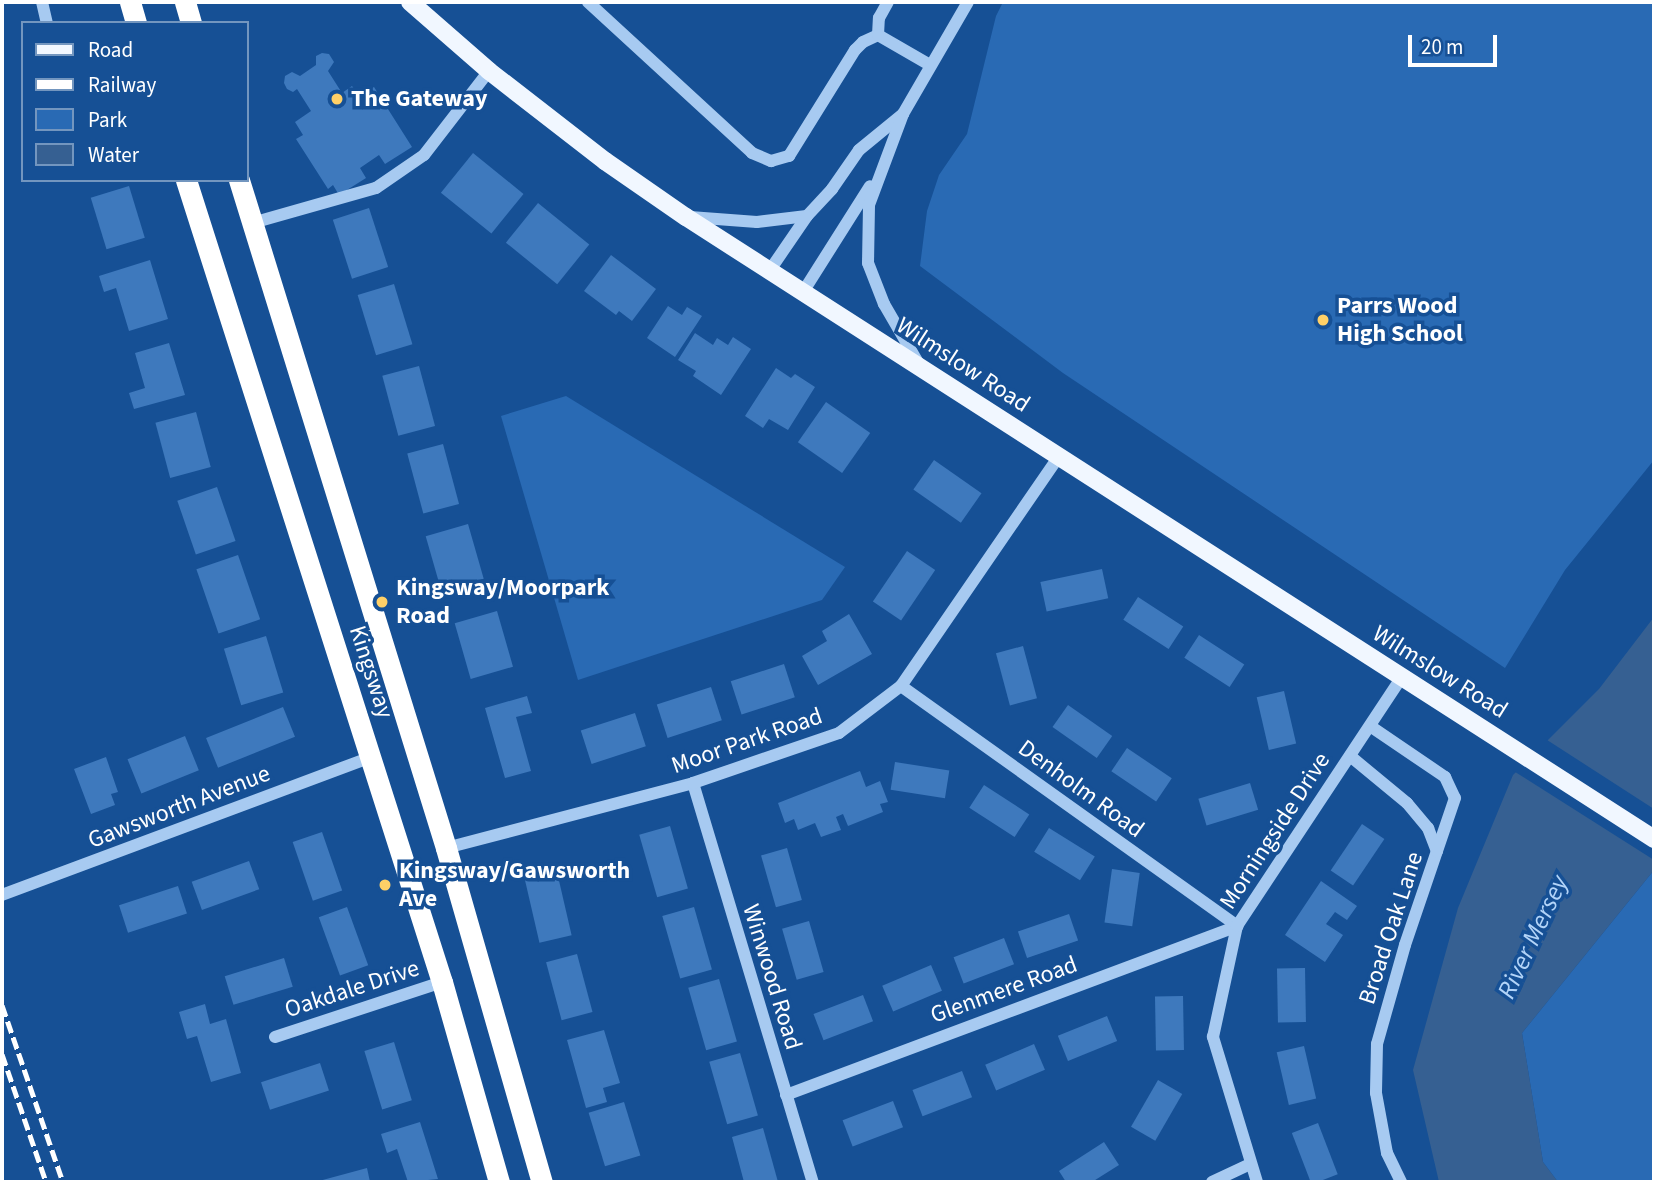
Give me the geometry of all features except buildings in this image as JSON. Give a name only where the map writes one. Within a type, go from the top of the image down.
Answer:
[{"type":"highway","points":[[130,2],[135,21]]},
{"type":"highway","points":[[185,2],[190,21]]},
{"type":"highway","name":"Kingsway","points":[[187,182],[442,982],[499,1182]]},
{"type":"highway","name":"Kingsway","points":[[240,182],[446,848],[542,1182]]},
{"type":"main road","name":"Wilmslow Road","points":[[410,2],[488,71],[605,161],[686,217],[1654,839]]},
{"type":"street","points":[[42,2],[47,21]]},
{"type":"street","points":[[588,2],[752,153],[771,161],[789,156],[855,50],[863,42],[878,35]]},
{"type":"street","points":[[878,35],[878,18],[888,2]]},
{"type":"street","points":[[920,366],[884,304],[868,263],[869,205],[903,114],[968,2]]},
{"type":"street","points":[[878,35],[930,65]]},
{"type":"street","points":[[252,223],[376,188],[424,155],[488,71]]},
{"type":"street","points":[[770,271],[807,216],[832,190],[859,150],[903,114]]},
{"type":"street","points":[[803,292],[827,258],[890,152]]},
{"type":"street","points":[[686,217],[757,222],[807,216]]},
{"type":"street","name":"Moor Park Road","points":[[446,848],[693,783],[839,733],[901,686],[1059,456]]},
{"type":"street","name":"Morningside Drive","points":[[1257,1182],[1213,1037],[1237,926],[1401,678]]},
{"type":"street","name":"Denholm Road","points":[[901,686],[1237,926]]},
{"type":"street","name":"Broad Oak Lane","points":[[1370,726],[1444,777],[1453,788],[1455,798],[1377,1044],[1376,1093],[1387,1153],[1401,1182]]},
{"type":"street","points":[[1350,756],[1407,803],[1427,828],[1437,851]]},
{"type":"street","name":"Gawsworth Avenue","points":[[2,895],[371,757]]},
{"type":"street","name":"Winwood Road","points":[[693,783],[813,1182]]},
{"type":"street","name":"Glenmere Road","points":[[786,1095],[1237,926]]},
{"type":"street","name":"Oakdale Drive","points":[[275,1037],[442,982]]},
{"type":"street","points":[[1212,1182],[1250,1164]]},
{"type":"green space","name":"Parrs Wood High School","points":[[1003,2],[1654,2],[1654,460],[1565,570],[1505,668],[1063,373],[920,266],[927,211],[939,175],[967,134],[996,16]]},
{"type":"green space","points":[[566,396],[845,567],[822,600],[578,680],[501,416]]},
{"type":"green space","points":[[1654,870],[1654,1182],[1558,1182],[1543,1162],[1522,1033]]},
{"type":"water","name":"River Mersey","points":[[1654,617],[1654,870],[1522,1033],[1543,1162],[1558,1182],[1439,1182],[1413,1070],[1458,908],[1513,775],[1599,689]]},
{"type":"pier","points":[[1544,738],[1654,809],[1654,860],[1512,770]]},
{"type":"railway","points":[[2,1005],[63,1182]]},
{"type":"railway","points":[[2,1054],[46,1182]]},
{"type":"place","name":"The Gateway","points":[[337,99]]},
{"type":"place","name":"Parrs Wood High School","points":[[1323,320]]},
{"type":"place","name":"Kingsway/Moorpark Road","points":[[382,602]]},
{"type":"place","name":"Kingsway/Gawsworth Ave","points":[[385,885]]}]
